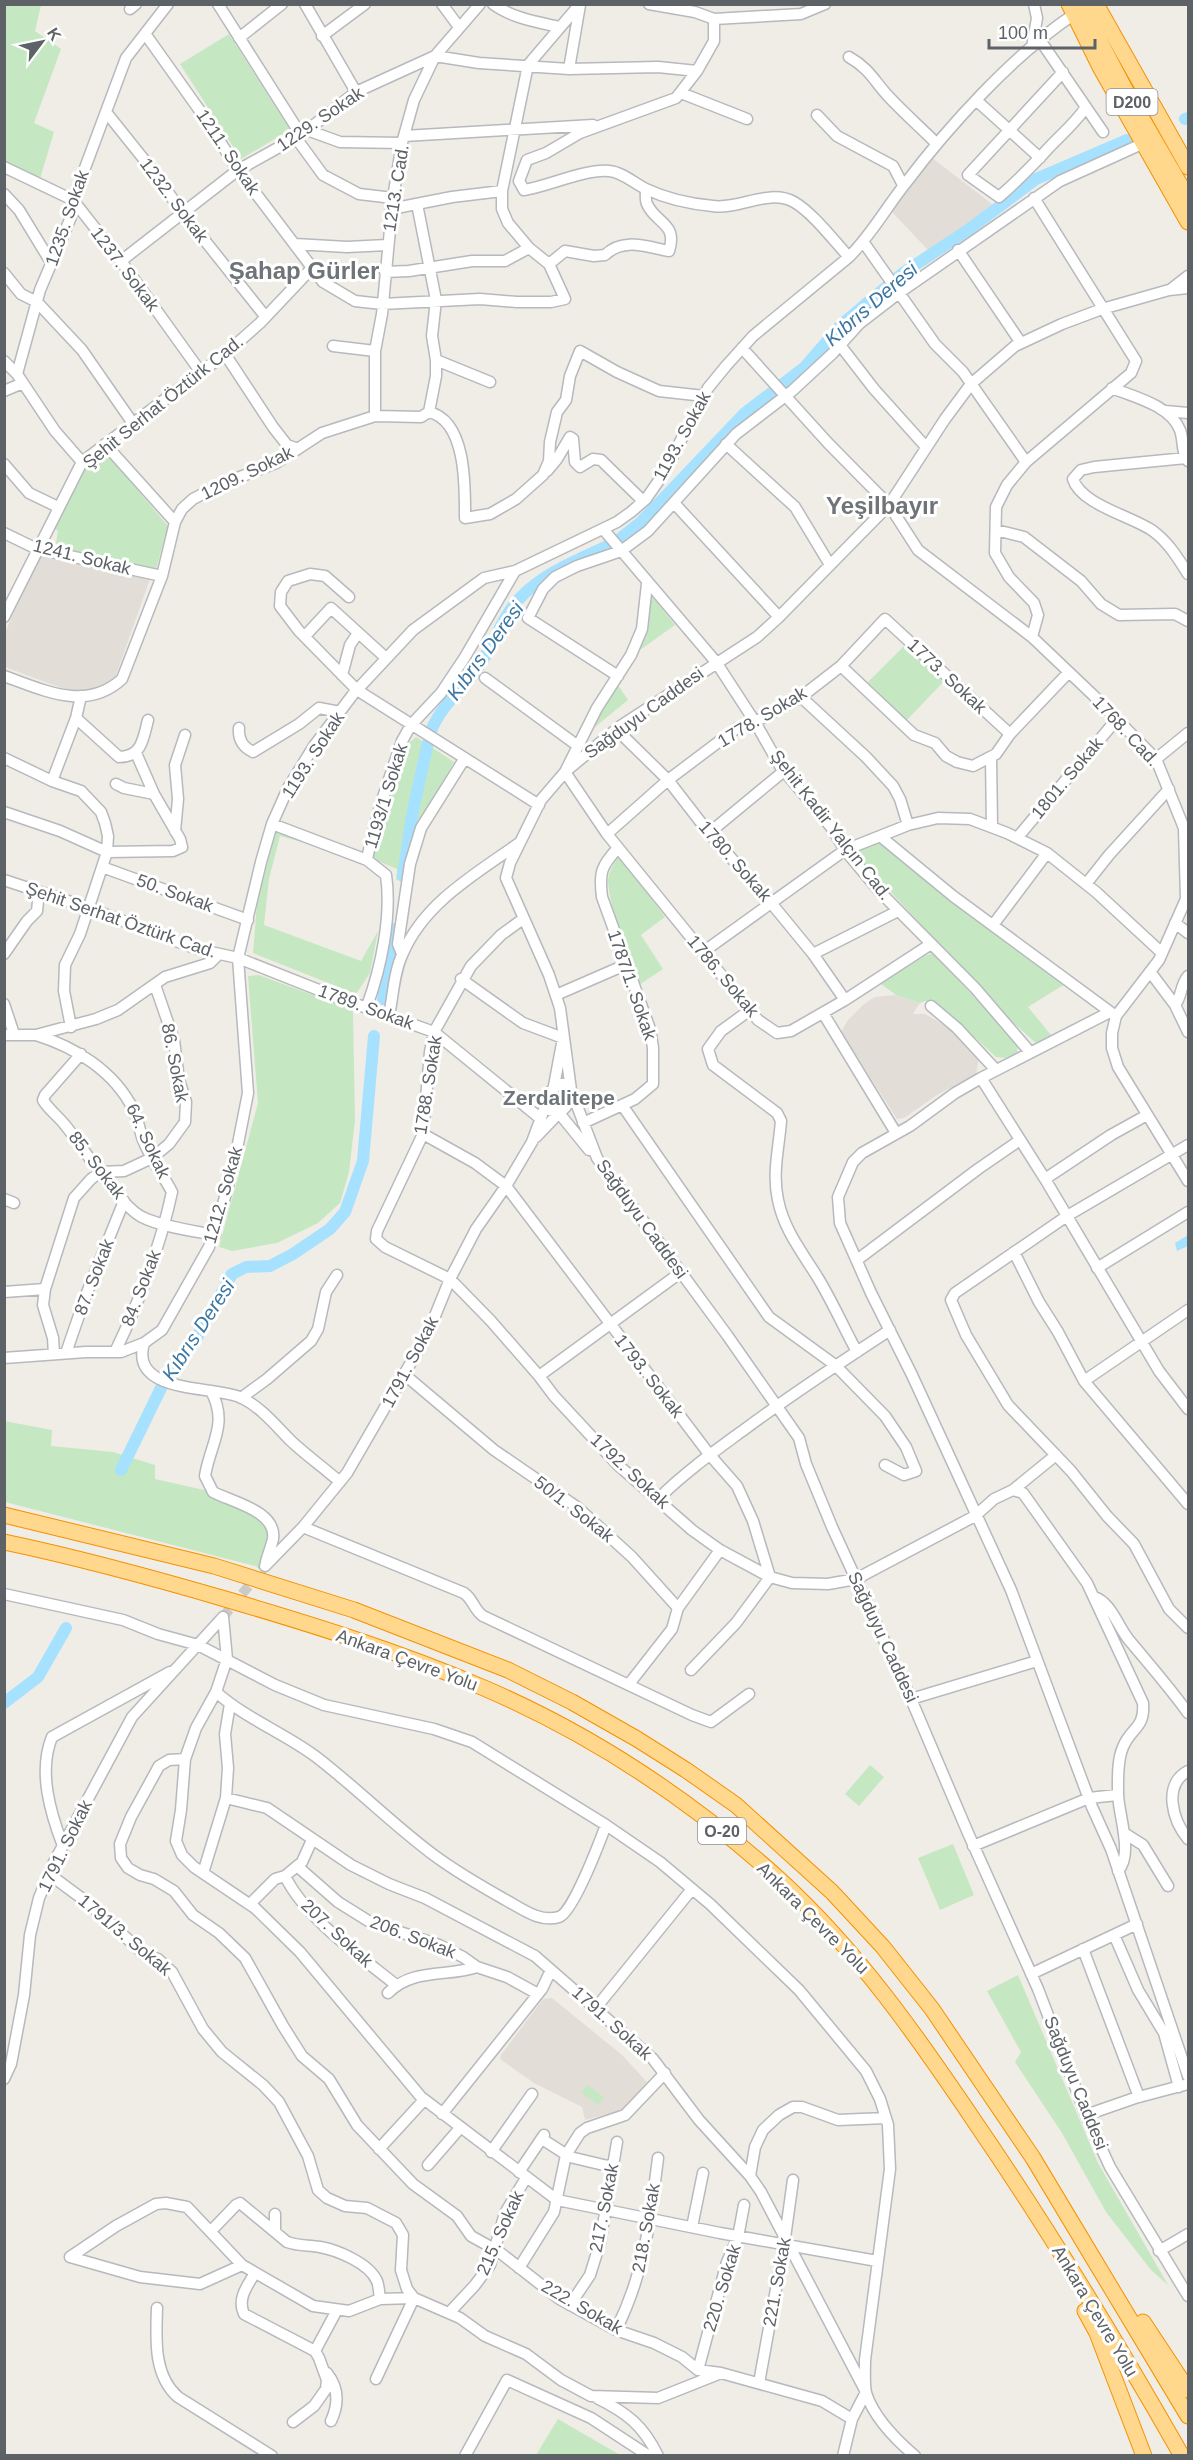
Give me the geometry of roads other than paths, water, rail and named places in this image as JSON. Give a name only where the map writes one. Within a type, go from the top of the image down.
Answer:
[{"type":"highway","name":"D200","points":[[1096,4],[1188,167]]},
{"type":"highway","points":[[1108,4],[1188,150]]},
{"type":"highway","name":"D200","points":[[1074,8],[1126,91],[1188,198]]},
{"type":"highway","points":[[1074,8],[1188,222]]},
{"type":"highway","name":"Ankara Çevre Yolu","points":[[4,1515],[214,1566],[354,1610],[508,1670],[572,1702],[676,1764],[736,1805],[832,1892],[884,1947],[932,2009],[1033,2157],[1188,2416]]},
{"type":"highway","name":"Ankara Çevre Yolu","points":[[4,1542],[205,1593],[350,1638],[486,1689],[612,1754],[671,1793],[727,1835],[780,1881],[835,1935],[920,2041],[1022,2192],[1182,2456]]},
{"type":"highway","points":[[1033,2157],[1188,2390]]},
{"type":"highway","points":[[1022,2192],[1097,2333],[1144,2456]]},
{"type":"street","name":"1235. Sokak","points":[[20,378],[37,302],[71,217],[73,200],[126,58],[168,4]]},
{"type":"street","points":[[218,4],[301,134],[323,175],[359,194],[392,204],[417,204],[502,191]]},
{"type":"street","points":[[239,38],[282,4]]},
{"type":"street","points":[[305,4],[356,92]]},
{"type":"street","points":[[322,36],[365,4]]},
{"type":"street","points":[[442,4],[459,27]]},
{"type":"street","name":"1213. Cad.","points":[[375,416],[375,351],[392,204],[403,140],[414,100],[435,56],[480,4]]},
{"type":"street","points":[[493,4],[502,11],[559,27]]},
{"type":"street","points":[[650,4],[695,12],[714,19],[801,14],[825,4]]},
{"type":"street","points":[[1034,4],[1036,44],[1063,72],[1103,132]]},
{"type":"street","points":[[580,5],[528,66],[502,191],[502,209],[508,223],[529,248],[549,264],[564,251],[594,256],[605,255],[612,248],[624,243],[669,251],[673,239],[669,229],[646,203],[646,189]]},
{"type":"street","points":[[569,69],[580,5]]},
{"type":"street","name":"1193. Sokak","points":[[238,958],[272,824],[288,788],[314,746],[357,690],[420,625],[484,578],[515,571],[603,529],[617,522],[643,501],[664,473],[715,379],[742,348],[753,336],[864,243],[903,185],[937,144],[977,101],[1074,8]]},
{"type":"street","points":[[714,19],[714,41],[698,71],[676,98],[580,133],[546,153],[527,160],[519,181],[524,190],[586,173],[610,171],[646,189],[714,207],[729,207],[771,198],[783,198],[794,202],[803,210],[849,257]]},
{"type":"street","name":"1211. Sokak","points":[[146,35],[205,118],[238,170],[312,268],[323,282],[355,301],[382,304],[480,299],[551,302],[565,299],[549,264]]},
{"type":"street","points":[[435,56],[478,63],[569,69],[658,67],[698,71]]},
{"type":"street","name":"1229. Sokak","points":[[121,261],[238,170],[301,134],[356,92],[435,56]]},
{"type":"street","points":[[849,57],[860,63],[887,95],[937,144]]},
{"type":"street","points":[[1063,72],[968,175],[999,197],[1076,122],[1086,107]]},
{"type":"street","points":[[681,93],[747,119]]},
{"type":"street","points":[[977,101],[1040,158]]},
{"type":"street","name":"1232. Sokak","points":[[106,112],[265,316]]},
{"type":"street","points":[[817,114],[837,136],[893,166],[903,185]]},
{"type":"street","points":[[301,134],[340,142],[403,140],[516,128],[603,124]]},
{"type":"street","points":[[618,676],[528,618],[543,590],[555,577],[577,566],[621,551],[648,531],[726,444],[784,397],[840,345],[893,284],[958,250],[1060,181],[1144,143]]},
{"type":"street","name":"1237. Sokak","points":[[7,171],[73,200],[121,261],[200,371]]},
{"type":"street","points":[[4,194],[19,210],[52,264]]},
{"type":"street","points":[[1032,637],[1038,615],[1034,603],[1009,577],[995,553],[996,507],[1000,497],[1026,462],[1131,373],[1136,361],[1034,198]]},
{"type":"street","points":[[417,204],[436,300],[432,336],[436,360],[429,412],[442,419],[455,435],[465,483],[465,518],[490,514],[516,498],[543,475],[557,459],[570,437],[573,439],[574,462],[580,467],[593,459],[601,460],[643,501]]},
{"type":"street","points":[[864,243],[935,344],[963,372],[1026,462]]},
{"type":"street","points":[[295,244],[347,247],[387,245]]},
{"type":"street","points":[[385,272],[409,272],[472,261],[505,261],[529,248]]},
{"type":"street","points":[[958,250],[1021,343]]},
{"type":"street","name":"Şehit Serhat Öztürk Cad.","points":[[4,617],[82,462],[225,354],[260,323],[312,268]]},
{"type":"street","points":[[4,273],[21,294],[37,302],[82,350],[132,422]]},
{"type":"street","points":[[1169,290],[1188,276]]},
{"type":"street","points":[[1169,290],[1188,288]]},
{"type":"street","name":"Sağduyu Caddesi","points":[[1169,290],[1102,309],[1021,343],[971,384],[926,447],[889,505],[779,617],[757,637],[616,729],[565,772],[539,805],[506,878],[556,995],[560,1008],[571,1090],[597,1158],[778,1405],[799,1438],[806,1464],[1031,1974],[1086,2115],[1110,2167],[1188,2296]]},
{"type":"street","points":[[333,345],[375,351]]},
{"type":"street","points":[[840,345],[874,389],[926,447]]},
{"type":"street","name":"1768. Cad.","points":[[742,348],[774,382],[784,397],[889,505],[918,550],[1032,637],[1156,759],[1186,826],[1186,899],[1151,973],[1113,1014]]},
{"type":"street","points":[[543,475],[549,461],[550,442],[557,412],[566,400],[570,376],[580,351],[617,372],[659,391],[704,396]]},
{"type":"street","points":[[225,354],[287,445],[298,449]]},
{"type":"street","points":[[436,360],[490,382]]},
{"type":"street","points":[[4,361],[20,378],[55,431],[82,462]]},
{"type":"street","points":[[4,369],[20,378]]},
{"type":"street","points":[[4,391],[20,378]]},
{"type":"street","points":[[1112,388],[1165,411],[1176,414],[1188,413]]},
{"type":"street","points":[[1165,411],[1174,419],[1180,431],[1187,460],[1094,467],[1081,470],[1073,479],[1078,489],[1096,502],[1151,530],[1165,541],[1188,574]]},
{"type":"street","name":"1209. Sokak","points":[[4,676],[51,693],[74,698],[95,694],[113,686],[122,679],[162,576],[175,522],[182,509],[193,499],[222,484],[276,463],[322,433],[375,416],[421,417],[429,412]]},
{"type":"street","points":[[105,444],[175,522]]},
{"type":"street","points":[[726,444],[795,507],[830,565]]},
{"type":"street","points":[[4,464],[29,493],[58,507]]},
{"type":"street","points":[[674,503],[779,617]]},
{"type":"street","name":"Şehit Kadir Yalçın Cad.","points":[[603,529],[716,662],[784,771],[831,827],[845,850],[898,911],[975,988],[1030,1052]]},
{"type":"street","points":[[996,530],[1024,537],[1081,581],[1101,604],[1119,615],[1175,614],[1188,621]]},
{"type":"street","name":"1241. Sokak","points":[[4,533],[37,549],[162,576]]},
{"type":"street","name":"1193/1 Sokak","points":[[367,1006],[378,976],[389,894],[386,875],[367,860],[390,774],[411,724],[441,693],[465,657],[515,571]]},
{"type":"street","points":[[349,597],[325,576],[310,574],[288,580],[281,592],[280,606],[305,636],[357,690],[539,805]]},
{"type":"street","points":[[565,772],[642,629],[648,584]]},
{"type":"street","points":[[305,636],[331,608],[386,658]]},
{"type":"street","name":"1778. Sokak","points":[[607,834],[668,780],[737,728],[755,722],[801,697],[841,666],[885,619]]},
{"type":"street","name":"1773. Sokak","points":[[885,619],[1010,734]]},
{"type":"street","points":[[342,675],[350,645],[358,633]]},
{"type":"street","points":[[841,666],[915,735],[935,743],[946,756],[957,762],[973,766],[996,754],[1010,734],[1069,672]]},
{"type":"street","points":[[485,678],[578,746]]},
{"type":"street","points":[[52,782],[76,718],[81,696]]},
{"type":"street","points":[[801,697],[866,757],[893,786],[900,799],[908,825]]},
{"type":"street","points":[[239,728],[238,736],[245,748],[253,752],[299,724],[320,708],[340,712]]},
{"type":"street","points":[[76,718],[119,757],[130,757],[136,753],[143,740],[148,720]]},
{"type":"street","name":"1801. Sokak","points":[[1017,838],[1117,719]]},
{"type":"street","name":"1780. Sokak","points":[[616,729],[668,780],[709,833],[813,954],[845,1000]]},
{"type":"street","points":[[1156,759],[1188,733]]},
{"type":"street","points":[[175,831],[178,799],[175,765],[185,735]]},
{"type":"street","points":[[4,812],[60,831],[107,852],[173,851],[182,848],[136,753]]},
{"type":"street","points":[[992,757],[992,827]]},
{"type":"street","points":[[4,758],[52,782],[81,791],[101,812],[108,836],[107,852],[89,908],[65,965],[64,991],[71,1027]]},
{"type":"street","points":[[402,954],[398,944],[410,864],[421,828],[463,761]]},
{"type":"street","points":[[709,833],[784,771]]},
{"type":"street","name":"1786. Sokak","points":[[565,772],[618,848],[758,1020],[777,1033],[791,1031],[823,1013],[931,944]]},
{"type":"street","points":[[116,784],[124,788],[154,794]]},
{"type":"street","points":[[1086,884],[1109,855],[1170,789]]},
{"type":"street","points":[[703,952],[845,850],[908,825],[938,818],[949,818],[970,819],[1047,853],[1086,884],[1162,953]]},
{"type":"street","points":[[272,824],[367,860]]},
{"type":"street","points":[[880,836],[953,896],[1113,1014]]},
{"type":"street","points":[[389,1016],[402,954],[416,932],[444,896],[521,841]]},
{"type":"street","name":"1787/1. Sokak","points":[[583,1123],[635,1099],[653,1084],[651,1029],[602,897],[600,878],[606,861],[618,848]]},
{"type":"street","points":[[993,926],[1047,853]]},
{"type":"street","name":"50. Sokak","points":[[102,867],[249,920]]},
{"type":"street","name":"Şehit Serhat Öztürk Cad.","points":[[4,880],[89,908],[158,935],[238,958]]},
{"type":"street","points":[[4,954],[27,921],[37,911],[39,892]]},
{"type":"street","points":[[813,954],[898,911]]},
{"type":"street","name":"1788. Sokak","points":[[450,1279],[385,1247],[376,1239],[377,1231],[423,1134],[434,1032],[471,966],[501,935],[523,919]]},
{"type":"street","points":[[1175,923],[1188,933]]},
{"type":"street","points":[[4,1004],[9,1035],[36,1035],[71,1027],[118,1010],[165,977],[210,963],[219,954]]},
{"type":"street","name":"1789. Sokak","points":[[238,958],[434,1032],[540,1119]]},
{"type":"street","name":"1212. Sokak","points":[[4,1358],[66,1353],[121,1352],[144,1343],[162,1330],[215,1235],[235,1159],[248,1093],[238,958]]},
{"type":"street","points":[[556,995],[626,965]]},
{"type":"street","points":[[1151,973],[1175,1005],[1188,1032]]},
{"type":"street","points":[[1175,1005],[1178,1002],[1182,983],[1188,976]]},
{"type":"street","points":[[462,979],[523,1023],[563,1038],[554,1086],[532,1142]]},
{"type":"street","name":"86. Sokak","points":[[101,1172],[124,1171],[152,1158],[178,1135],[185,1122],[186,1102],[179,1080],[174,1040],[155,985]]},
{"type":"street","points":[[931,1006],[957,1028],[996,1070]]},
{"type":"street","points":[[750,1010],[722,1031],[708,1049],[713,1065],[777,1113],[781,1121],[776,1180],[778,1200],[796,1245],[819,1279],[856,1352]]},
{"type":"street","points":[[823,1013],[896,1133]]},
{"type":"street","points":[[1113,1014],[1030,1052],[955,1093],[910,1126],[853,1162],[838,1197],[840,1223],[1011,1590],[1118,1871],[1188,2076]]},
{"type":"street","points":[[1113,1014],[1112,1048],[1118,1067],[1188,1181]]},
{"type":"street","name":"64. Sokak","points":[[36,1035],[61,1042],[81,1054],[103,1071],[124,1092],[134,1111],[142,1139],[172,1192],[165,1224]]},
{"type":"street","name":"85. Sokak","points":[[81,1054],[51,1088],[44,1100],[124,1200],[141,1216],[215,1235]]},
{"type":"street","points":[[981,1078],[1046,1179],[1096,1268],[1159,1371],[1188,1409]]},
{"type":"street","points":[[532,1142],[570,1101],[571,1090],[566,1084],[554,1086]]},
{"type":"street","points":[[546,1104],[549,1110],[559,1113],[597,1158]]},
{"type":"street","points":[[622,1106],[769,1317],[835,1365],[885,1416],[906,1448],[916,1471],[904,1475],[885,1465]]},
{"type":"street","points":[[1046,1179],[1111,1135],[1148,1115]]},
{"type":"street","name":"1793. Sokak","points":[[423,1134],[475,1163],[506,1186],[709,1454],[737,1486],[753,1521],[770,1577]]},
{"type":"street","points":[[857,1260],[1020,1140]]},
{"type":"street","name":"1791. Sokak","points":[[211,1391],[219,1410],[220,1420],[205,1476],[213,1492],[252,1509],[271,1525],[273,1537],[265,1566],[303,1527],[340,1482],[428,1333],[450,1279],[476,1229],[506,1186],[532,1142]]},
{"type":"street","points":[[1188,1145],[1067,1216],[955,1293],[951,1300],[966,1335],[990,1379],[1008,1405],[1056,1455],[1107,1516],[1134,1544],[1169,1609],[1188,1628]]},
{"type":"street","points":[[54,1354],[53,1338],[43,1305],[45,1289],[74,1198],[91,1179],[101,1172]]},
{"type":"street","name":"87. Sokak","points":[[66,1353],[86,1295],[124,1200]]},
{"type":"street","points":[[1096,1268],[1188,1212]]},
{"type":"street","name":"84. Sokak","points":[[115,1352],[134,1311],[165,1224]]},
{"type":"street","points":[[1014,1252],[1039,1302],[1084,1381],[1188,1504]]},
{"type":"street","points":[[539,1376],[680,1272]]},
{"type":"street","points":[[241,1398],[267,1379],[310,1341],[320,1322],[326,1292],[337,1275]]},
{"type":"street","name":"1792. Sokak","points":[[450,1279],[618,1465],[692,1530],[720,1550],[770,1577],[804,1583],[828,1584],[856,1579],[975,1515],[994,1499],[1013,1490],[1056,1455]]},
{"type":"street","points":[[4,1292],[45,1289]]},
{"type":"street","points":[[1084,1381],[1188,1310]]},
{"type":"street","points":[[658,1498],[685,1472],[709,1454],[835,1365],[890,1330]]},
{"type":"street","points":[[144,1343],[140,1355],[141,1361],[156,1377],[173,1384],[241,1398],[269,1418],[298,1447],[340,1482]]},
{"type":"street","name":"50/1. Sokak","points":[[405,1375],[494,1450],[577,1507],[632,1557],[678,1608]]},
{"type":"street","points":[[1013,1490],[1023,1493],[1087,1583],[1143,1703],[1142,1721],[1122,1749],[1118,1795],[1124,1833],[1123,1863],[1118,1871]]},
{"type":"street","points":[[303,1527],[464,1593],[470,1597],[474,1608],[483,1616],[692,1715],[711,1722],[749,1694]]},
{"type":"street","points":[[629,1684],[672,1629],[678,1608],[720,1550]]},
{"type":"street","points":[[691,1670],[735,1623],[770,1577]]},
{"type":"street","points":[[4,1594],[123,1620],[158,1634],[198,1645]]},
{"type":"street","points":[[1094,1597],[1107,1606],[1128,1639],[1153,1666],[1188,1713]]},
{"type":"street","name":"1791. Sokak","points":[[4,2079],[11,2064],[24,1995],[30,1935],[39,1898],[63,1846],[132,1717],[223,1617],[227,1659]]},
{"type":"street","name":"1791. Sokak","points":[[198,1645],[275,1686],[324,1705],[434,1729],[472,1742],[606,1825],[660,1863],[766,1956],[799,1990],[866,2071],[880,2099],[886,2118],[890,2169],[865,2360],[866,2392]]},
{"type":"street","points":[[227,1659],[216,1692],[196,1728],[185,1760],[176,1841],[182,1855],[203,1873],[250,1904],[300,1952],[424,2100],[557,2200],[738,2237],[786,2243],[877,2261]]},
{"type":"street","points":[[911,1699],[1037,1661]]},
{"type":"street","points":[[63,1846],[51,1816],[47,1781],[46,1751],[52,1737],[175,1669]]},
{"type":"street","points":[[216,1692],[230,1704],[315,1756],[435,1855],[485,1888],[543,1919],[559,1917],[568,1910],[584,1880],[606,1825]]},
{"type":"street","points":[[203,1873],[226,1798],[228,1768],[225,1734],[230,1704]]},
{"type":"street","points":[[185,1760],[169,1760],[159,1766],[120,1844],[121,1858],[128,1868],[174,1891],[194,1915],[219,1933],[245,1959],[302,2056],[329,2079],[357,2125],[379,2149],[424,2100]]},
{"type":"street","points":[[1188,1771],[1176,1784],[1172,1795],[1173,1810],[1179,1828],[1188,1839]]},
{"type":"street","points":[[974,1846],[1089,1798],[1118,1795]]},
{"type":"street","name":"1791. Sokak","points":[[226,1798],[267,1808],[351,1865],[487,1929],[536,1956],[653,2059],[699,2120],[750,2176],[761,2192],[877,2416],[902,2445],[915,2456]]},
{"type":"street","points":[[1124,1833],[1143,1845],[1168,1886]]},
{"type":"street","points":[[250,1904],[275,1879],[285,1876],[302,1862],[312,1840]]},
{"type":"street","name":"206. Sokak","points":[[297,1866],[338,1902],[370,1922],[439,1946],[538,1994]]},
{"type":"street","name":"1791/3. Sokak","points":[[49,1874],[88,1902],[144,1954],[158,1959],[172,1971],[203,2029],[222,2052],[263,2085],[279,2102],[308,2156],[318,2190],[327,2198],[345,2206],[367,2208],[396,2223],[404,2235],[401,2270],[407,2289],[414,2298]]},
{"type":"street","name":"207. Sokak","points":[[285,1876],[303,1903],[392,1989],[419,1976],[458,1972],[477,1966]]},
{"type":"street","points":[[595,2009],[692,1889]]},
{"type":"street","points":[[1031,1974],[1137,1924]]},
{"type":"street","points":[[1086,2115],[1139,2097],[1184,2086],[1164,2033],[1138,1989],[1115,1936]]},
{"type":"street","points":[[1083,1949],[1139,2097]]},
{"type":"street","points":[[442,2114],[538,1994],[551,1970]]},
{"type":"street","points":[[519,2268],[543,2234],[554,2212],[566,2155],[582,2131],[626,2115],[665,2073]]},
{"type":"street","points":[[491,2152],[532,2094]]},
{"type":"street","points":[[750,2176],[755,2147],[763,2130],[779,2115],[793,2107],[802,2107],[838,2120],[886,2118]]},
{"type":"street","points":[[428,2165],[460,2128]]},
{"type":"street","name":"215. Sokak","points":[[449,2313],[476,2285],[490,2265],[505,2213],[543,2136],[566,2155]]},
{"type":"street","name":"217. Sokak","points":[[570,2305],[590,2275],[600,2243],[617,2142]]},
{"type":"street","name":"222. Sokak","points":[[379,2149],[414,2184],[457,2216],[471,2236],[494,2249],[570,2305],[616,2330],[654,2343],[682,2357],[698,2370],[722,2373],[822,2401],[852,2420]]},
{"type":"street","points":[[566,2155],[612,2167]]},
{"type":"street","name":"218. Sokak","points":[[616,2330],[637,2281],[645,2250],[658,2158]]},
{"type":"street","points":[[692,2227],[703,2173]]},
{"type":"street","name":"221. Sokak","points":[[759,2383],[786,2243],[793,2180]]},
{"type":"street","points":[[242,2265],[200,2284],[140,2277],[70,2257],[116,2226],[156,2204],[166,2203],[187,2207],[242,2265],[314,2306],[349,2311],[380,2300],[414,2298],[460,2318],[485,2336],[526,2354],[561,2380],[624,2411],[643,2431],[658,2456]]},
{"type":"street","points":[[211,2231],[240,2203],[287,2242],[333,2250],[372,2273],[377,2282],[380,2300]]},
{"type":"street","name":"220. Sokak","points":[[698,2370],[727,2262],[738,2237],[744,2205]]},
{"type":"street","points":[[275,2214],[275,2232]]},
{"type":"street","points":[[1160,2251],[1188,2234]]},
{"type":"street","points":[[255,2273],[243,2293],[241,2306],[244,2314],[315,2351],[327,2380],[326,2389],[314,2406],[293,2422]]},
{"type":"street","points":[[376,2379],[414,2298]]},
{"type":"street","points":[[157,2308],[157,2352],[163,2377],[172,2392],[272,2456]]},
{"type":"street","points":[[315,2351],[337,2310]]},
{"type":"street","points":[[324,2370],[334,2382],[337,2398],[331,2421]]},
{"type":"street","points":[[591,2396],[658,2398],[722,2373]]},
{"type":"street","points":[[465,2456],[507,2380],[591,2418],[649,2456]]},
{"type":"street","points":[[843,2456],[852,2420],[866,2392]]},
{"type":"water","points":[[1188,1235],[1188,1246],[1177,1251],[1175,1243]]},
{"type":"waterway","name":"Kıbrıs Deresi","points":[[621,538],[641,522],[745,413],[805,367],[842,324],[903,273],[968,230],[1036,179],[1127,140]]},
{"type":"waterway","name":"Kıbrıs Deresi","points":[[431,731],[446,706],[482,662],[518,600],[529,589],[555,571],[612,544]]},
{"type":"waterway","name":"Kıbrıs Deresi","points":[[403,876],[413,810],[428,743]]},
{"type":"waterway","name":"Kıbrıs Deresi","points":[[383,999],[395,929]]},
{"type":"waterway","name":"Kıbrıs Deresi","points":[[121,1470],[162,1386],[195,1341],[232,1274],[246,1267],[270,1266],[293,1254],[330,1229],[345,1212],[363,1161],[374,1036]]},
{"type":"waterway","name":"Kıbrıs Deresi","points":[[4,1703],[38,1677],[66,1628]]},
{"type":"tunnel","points":[[223,1617],[265,1566]]},
{"type":"district","name":"Şahap Gürler","points":[[304,271]]},
{"type":"district","name":"Yeşilbayır","points":[[882,506]]},
{"type":"district","name":"Zerdalitepe","points":[[559,1098]]}]
